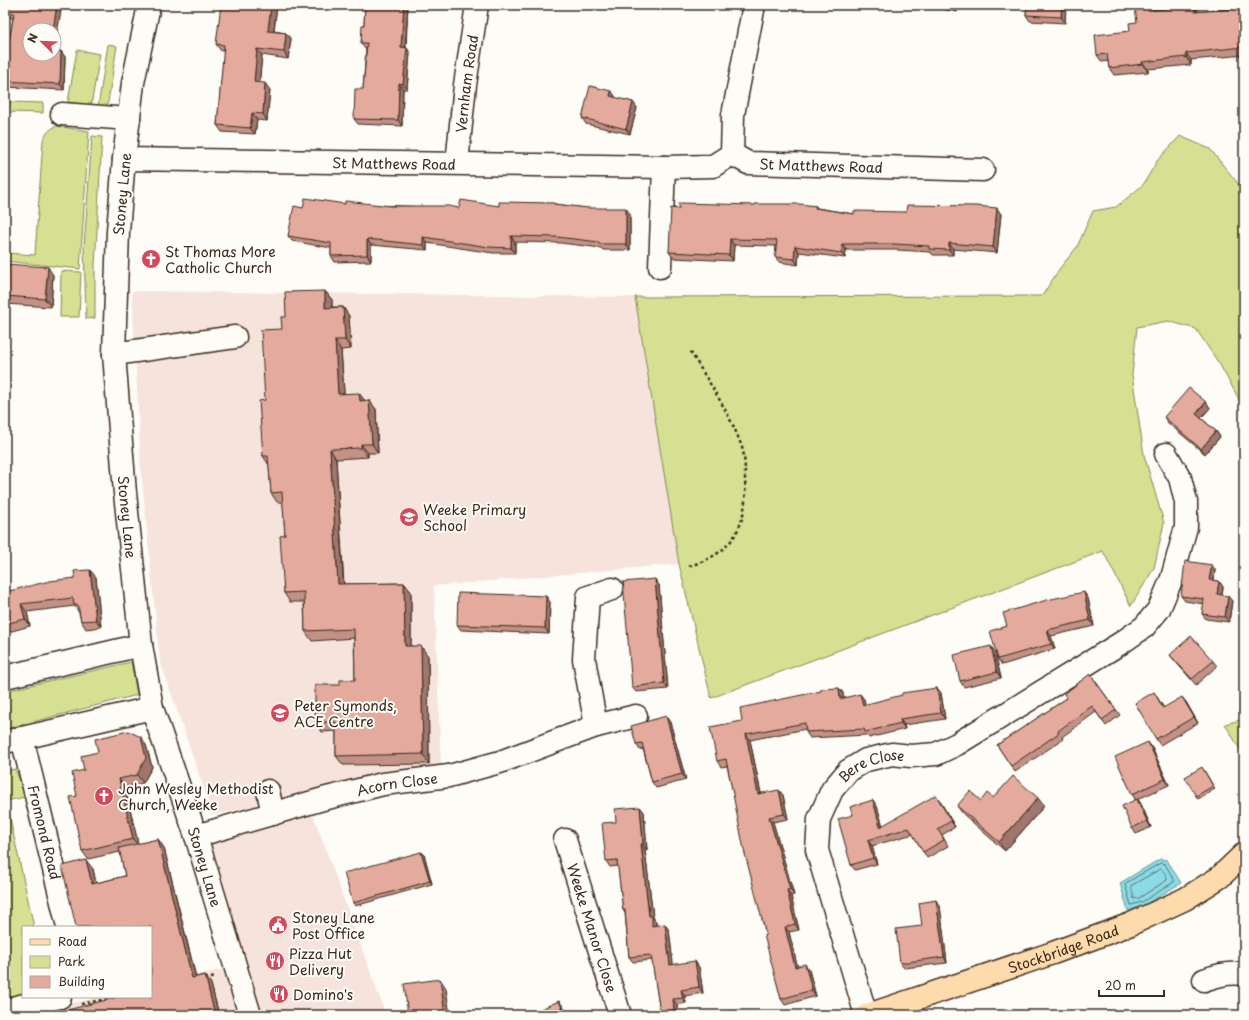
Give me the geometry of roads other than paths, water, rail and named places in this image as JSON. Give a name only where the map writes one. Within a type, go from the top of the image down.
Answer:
[{"type":"main road","name":"Stockbridge Road","points":[[867,1015],[1053,953],[1131,924],[1185,899],[1220,877],[1244,854]]},
{"type":"street","name":"Stoney Lane","points":[[149,5],[133,83],[124,159],[118,231],[114,354],[125,493],[141,644],[152,708],[196,836],[250,1015]]},
{"type":"street","name":"Vernham Road","points":[[456,163],[465,85],[477,5]]},
{"type":"street","points":[[732,154],[733,114],[754,5]]},
{"type":"street","points":[[62,114],[129,119]]},
{"type":"street","name":"St Matthews Road","points":[[124,159],[664,167],[713,166],[732,154],[748,163],[983,170]]},
{"type":"street","points":[[660,267],[664,167]]},
{"type":"street","points":[[114,354],[235,337]]},
{"type":"street","name":"Bere Close","points":[[867,1015],[817,850],[819,819],[832,790],[848,771],[866,760],[892,754],[911,756],[936,754],[957,744],[1121,643],[1144,627],[1159,609],[1172,578],[1186,527],[1186,502],[1180,478],[1166,454]]},
{"type":"street","points":[[596,726],[584,659],[588,597],[612,589]]},
{"type":"street","points":[[5,677],[141,644]]},
{"type":"street","name":"Fromond Road","points":[[68,926],[14,740],[152,708]]},
{"type":"street","name":"Acorn Close","points":[[196,836],[323,799],[383,784],[449,776],[500,762],[596,726],[636,716]]},
{"type":"street","points":[[268,791],[273,814]]},
{"type":"street","name":"Weeke Manor Close","points":[[565,840],[620,1015]]},
{"type":"street","points":[[1204,980],[1216,975],[1238,973],[1244,974]]},
{"type":"street","points":[[16,1007],[56,998]]},
{"type":"water","points":[[1160,859],[1167,860],[1181,883],[1143,906],[1128,911],[1120,883]]},
{"type":"place","name":"St Thomas More Catholic Church","points":[[151,259]]},
{"type":"place","name":"Weeke Primary School","points":[[409,517]]},
{"type":"place","name":"Peter Symonds, ACE Centre","points":[[280,713]]},
{"type":"place","name":"John Wesley Methodist Church, Weeke","points":[[104,796]]},
{"type":"place","name":"Stoney Lane Post Office","points":[[278,925]]},
{"type":"place","name":"Pizza Hut Delivery","points":[[275,961]]},
{"type":"place","name":"Domino's","points":[[279,994]]}]
